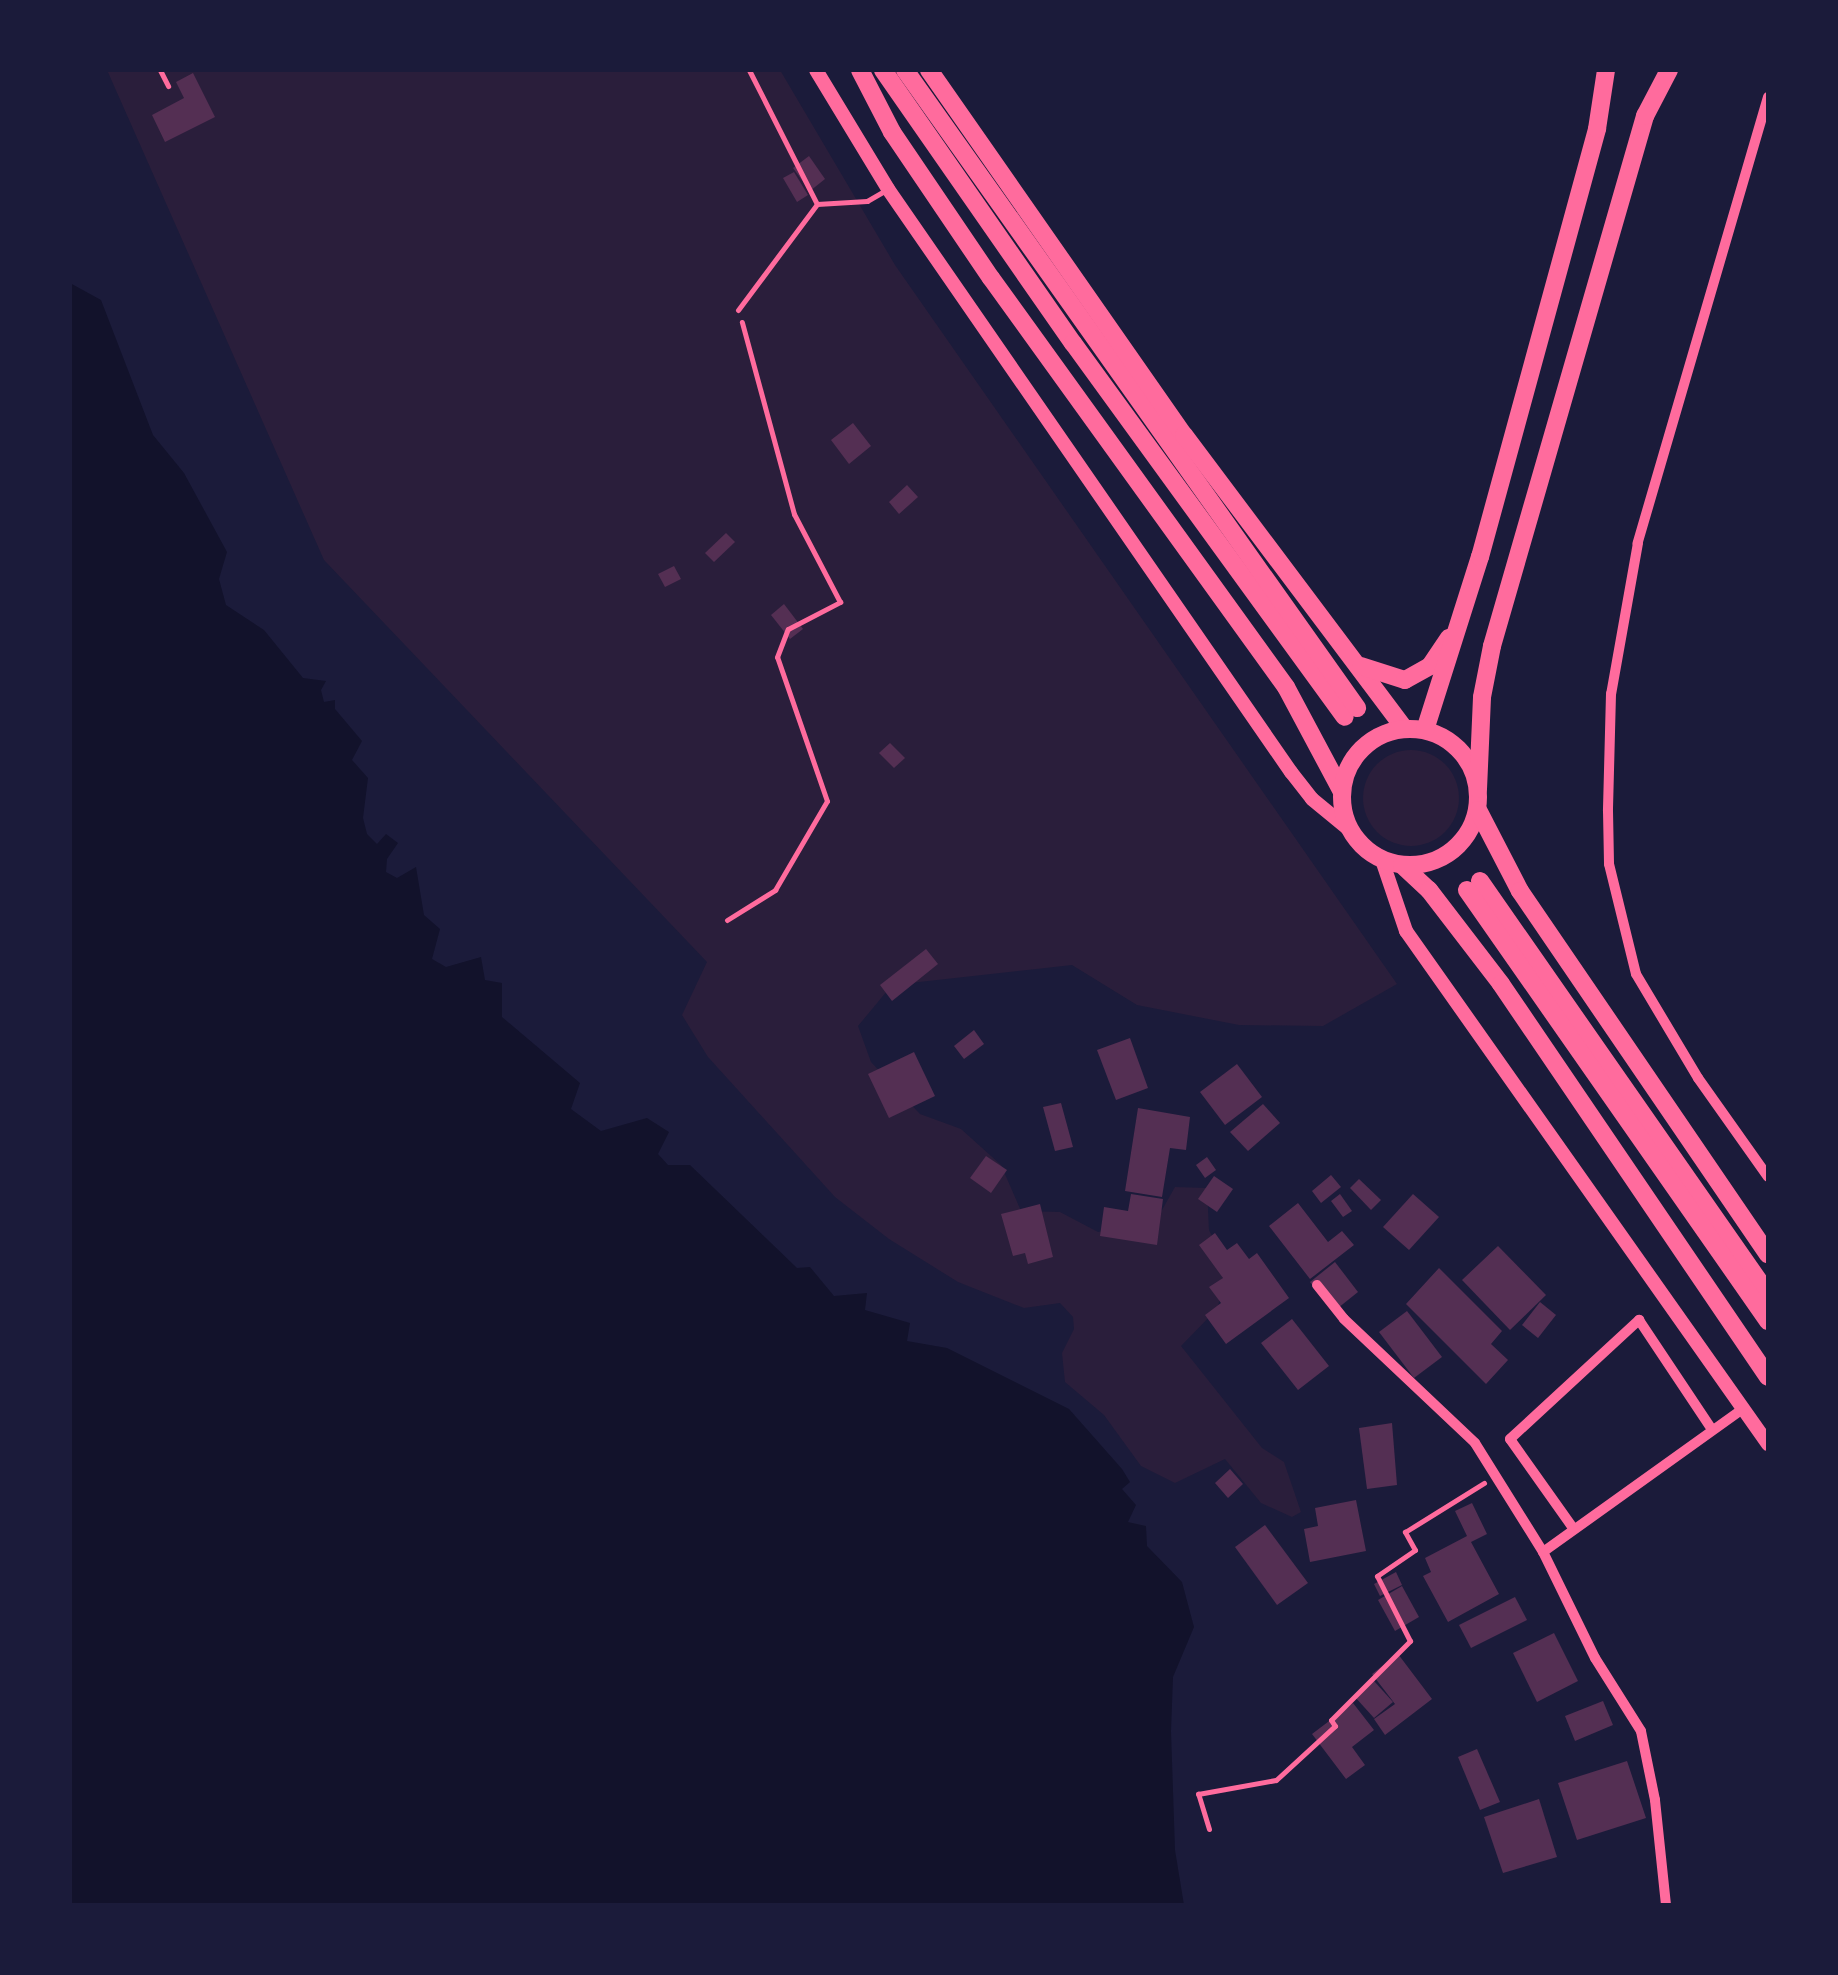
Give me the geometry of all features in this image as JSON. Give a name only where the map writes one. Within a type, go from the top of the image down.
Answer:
[{"type":"highway","points":[[860,70],[892,132],[951,220],[1286,687],[1341,790]]},
{"type":"highway","points":[[882,70],[1351,713],[905,70]]},
{"type":"highway","points":[[929,70],[1184,434],[1404,728]]},
{"type":"highway","points":[[1424,730],[1464,612],[1597,129],[1606,70]]},
{"type":"highway","points":[[1478,789],[1461,751],[1424,730],[1404,728],[1380,734],[1361,748],[1348,767],[1341,790],[1342,812],[1350,831],[1364,848],[1382,860],[1402,865],[1442,858],[1471,829],[1478,810],[1482,697],[1492,646],[1645,116],[1669,70]]},
{"type":"highway","points":[[1352,660],[1394,680],[1415,676],[1436,657],[1464,612]]},
{"type":"highway","points":[[1478,810],[1520,891],[1768,1254]]},
{"type":"highway","points":[[1402,865],[1429,890],[1501,984],[1768,1378]]},
{"type":"highway","points":[[1768,1294],[1474,886],[1768,1322]]},
{"type":"street","points":[[816,70],[888,188],[1291,772],[1312,798],[1350,831]]},
{"type":"street","points":[[1768,97],[1638,543],[1612,694],[1608,811],[1609,864],[1636,974],[1698,1078],[1768,1177]]},
{"type":"street","points":[[1382,860],[1406,930],[1768,1444]]},
{"type":"street","points":[[1317,1285],[1344,1319],[1475,1442],[1543,1552],[1595,1658],[1641,1731],[1654,1800],[1666,1905]]},
{"type":"street","points":[[1573,1528],[1510,1440],[1639,1320],[1711,1428]]},
{"type":"street","points":[[1543,1552],[1711,1428],[1743,1409]]},
{"type":"lane","points":[[749,70],[817,204]]},
{"type":"lane","points":[[738,310],[817,204],[868,200],[888,188]]},
{"type":"path","points":[[160,70],[168,86]]},
{"type":"path","points":[[727,920],[775,890],[828,801],[777,657],[788,629],[840,602],[794,514],[738,310]]},
{"type":"path","points":[[1209,1828],[1198,1794],[1276,1780],[1335,1726],[1330,1720],[1410,1641],[1377,1576],[1415,1550],[1405,1532],[1498,1474]]},
{"type":"shaded area","points":[[107,70],[780,70],[895,265],[1397,984],[1323,1026],[1239,1025],[1137,1005],[1072,965],[892,985],[858,1026],[871,1062],[920,1114],[961,1129],[1001,1165],[1021,1211],[1060,1212],[1098,1232],[1139,1226],[1162,1210],[1175,1187],[1207,1188],[1209,1230],[1225,1262],[1218,1308],[1181,1346],[1262,1448],[1284,1462],[1301,1512],[1292,1517],[1261,1503],[1225,1459],[1175,1483],[1141,1466],[1104,1415],[1065,1382],[1062,1353],[1074,1329],[1073,1317],[1060,1303],[1024,1308],[958,1282],[889,1239],[835,1197],[708,1057],[682,1015],[707,962],[324,560]]},
{"type":"shaded area","points":[[70,283],[101,300],[153,435],[184,473],[227,552],[219,579],[226,605],[264,630],[303,678],[326,681],[321,690],[324,702],[335,700],[335,709],[362,741],[352,760],[368,778],[363,818],[367,834],[377,844],[386,834],[398,843],[387,859],[386,872],[397,878],[416,867],[424,915],[440,929],[432,959],[446,967],[481,957],[485,980],[502,983],[502,1017],[580,1083],[571,1109],[601,1131],[647,1118],[669,1132],[658,1154],[668,1165],[690,1165],[797,1268],[810,1267],[834,1296],[867,1293],[865,1310],[910,1323],[907,1341],[947,1348],[1069,1409],[1122,1469],[1130,1482],[1122,1489],[1136,1505],[1128,1522],[1146,1526],[1147,1546],[1182,1582],[1194,1627],[1173,1677],[1171,1731],[1175,1850],[1184,1905],[70,1905]]},
{"type":"shaded area","points":[[1411,750],[1430,753],[1445,764],[1456,779],[1456,817],[1445,832],[1430,843],[1411,846],[1392,843],[1377,832],[1366,817],[1363,798],[1366,779],[1377,764],[1392,753]]},
{"type":"building","points":[[193,73],[215,117],[165,142],[152,115],[184,98],[176,82]]},
{"type":"building","points":[[809,156],[825,179],[810,191],[793,168]]},
{"type":"building","points":[[794,172],[808,195],[797,202],[783,178]]},
{"type":"building","points":[[853,423],[871,446],[849,464],[831,440]]},
{"type":"building","points":[[907,485],[918,497],[899,514],[889,502]]},
{"type":"building","points":[[726,533],[735,542],[714,562],[705,553]]},
{"type":"building","points":[[674,566],[681,579],[665,587],[658,574]]},
{"type":"building","points":[[784,604],[803,629],[790,639],[771,615]]},
{"type":"building","points":[[890,743],[905,758],[894,768],[879,753]]},
{"type":"building","points":[[926,949],[938,964],[892,1001],[880,985]]},
{"type":"building","points":[[974,1030],[984,1044],[964,1059],[954,1046]]},
{"type":"building","points":[[1130,1038],[1148,1088],[1116,1100],[1097,1050]]},
{"type":"building","points":[[914,1052],[935,1096],[889,1118],[868,1074]]},
{"type":"building","points":[[1237,1064],[1262,1097],[1225,1125],[1200,1092]]},
{"type":"building","points":[[1061,1103],[1073,1147],[1055,1151],[1043,1107]]},
{"type":"building","points":[[1263,1104],[1280,1123],[1248,1151],[1230,1132]]},
{"type":"building","points":[[1138,1108],[1190,1117],[1186,1150],[1170,1148],[1162,1197],[1125,1191]]},
{"type":"building","points":[[986,1156],[1007,1170],[991,1193],[970,1178]]},
{"type":"building","points":[[1207,1157],[1216,1170],[1205,1178],[1196,1165]]},
{"type":"building","points":[[1331,1175],[1341,1187],[1321,1203],[1312,1191]]},
{"type":"building","points":[[1214,1176],[1233,1189],[1217,1212],[1198,1199]]},
{"type":"building","points":[[1359,1179],[1381,1200],[1371,1210],[1350,1188]]},
{"type":"building","points":[[1131,1194],[1163,1199],[1157,1245],[1100,1236],[1104,1207],[1128,1211]]},
{"type":"building","points":[[1340,1194],[1352,1211],[1343,1217],[1331,1201]]},
{"type":"building","points":[[1413,1194],[1439,1217],[1409,1250],[1383,1227]]},
{"type":"building","points":[[1298,1203],[1328,1242],[1342,1231],[1354,1245],[1310,1279],[1269,1226]]},
{"type":"building","points":[[1040,1204],[1053,1257],[1028,1264],[1025,1253],[1013,1256],[1001,1214]]},
{"type":"building","points":[[1215,1233],[1227,1250],[1237,1243],[1249,1259],[1257,1253],[1289,1298],[1226,1344],[1205,1315],[1221,1303],[1209,1287],[1223,1278],[1199,1245]]},
{"type":"building","points":[[1498,1246],[1546,1295],[1510,1330],[1462,1280]]},
{"type":"building","points":[[1335,1262],[1358,1292],[1333,1312],[1310,1282]]},
{"type":"building","points":[[1439,1268],[1502,1331],[1491,1344],[1508,1360],[1486,1384],[1406,1304]]},
{"type":"building","points":[[1540,1302],[1556,1315],[1538,1338],[1522,1325]]},
{"type":"building","points":[[1407,1311],[1442,1357],[1414,1378],[1379,1332]]},
{"type":"building","points":[[1292,1319],[1329,1366],[1298,1390],[1261,1343]]},
{"type":"building","points":[[1392,1423],[1397,1485],[1367,1489],[1359,1428]]},
{"type":"building","points":[[1230,1469],[1243,1484],[1228,1498],[1215,1483]]},
{"type":"building","points":[[1356,1500],[1366,1551],[1310,1562],[1304,1529],[1318,1526],[1315,1508]]},
{"type":"building","points":[[1472,1503],[1487,1534],[1471,1542],[1499,1594],[1448,1622],[1423,1576],[1431,1572],[1425,1558],[1467,1536],[1455,1511]]},
{"type":"building","points":[[1265,1525],[1308,1583],[1277,1605],[1235,1547]]},
{"type":"building","points":[[1396,1572],[1402,1585],[1380,1596],[1374,1584]]},
{"type":"building","points":[[1402,1586],[1419,1617],[1395,1631],[1378,1600]]},
{"type":"building","points":[[1515,1597],[1527,1620],[1471,1648],[1459,1625]]},
{"type":"building","points":[[1554,1633],[1578,1681],[1537,1702],[1513,1653]]},
{"type":"building","points":[[1398,1654],[1432,1699],[1385,1735],[1374,1719],[1395,1704],[1372,1674]]},
{"type":"building","points":[[1374,1681],[1393,1702],[1374,1718],[1355,1697]]},
{"type":"building","points":[[1603,1701],[1613,1725],[1575,1741],[1565,1716]]},
{"type":"building","points":[[1353,1703],[1374,1730],[1352,1747],[1365,1765],[1346,1779],[1312,1734]]},
{"type":"building","points":[[1477,1749],[1500,1802],[1480,1810],[1458,1757]]},
{"type":"building","points":[[1627,1761],[1646,1818],[1577,1840],[1558,1783]]},
{"type":"building","points":[[1539,1799],[1557,1857],[1503,1873],[1484,1817]]}]
